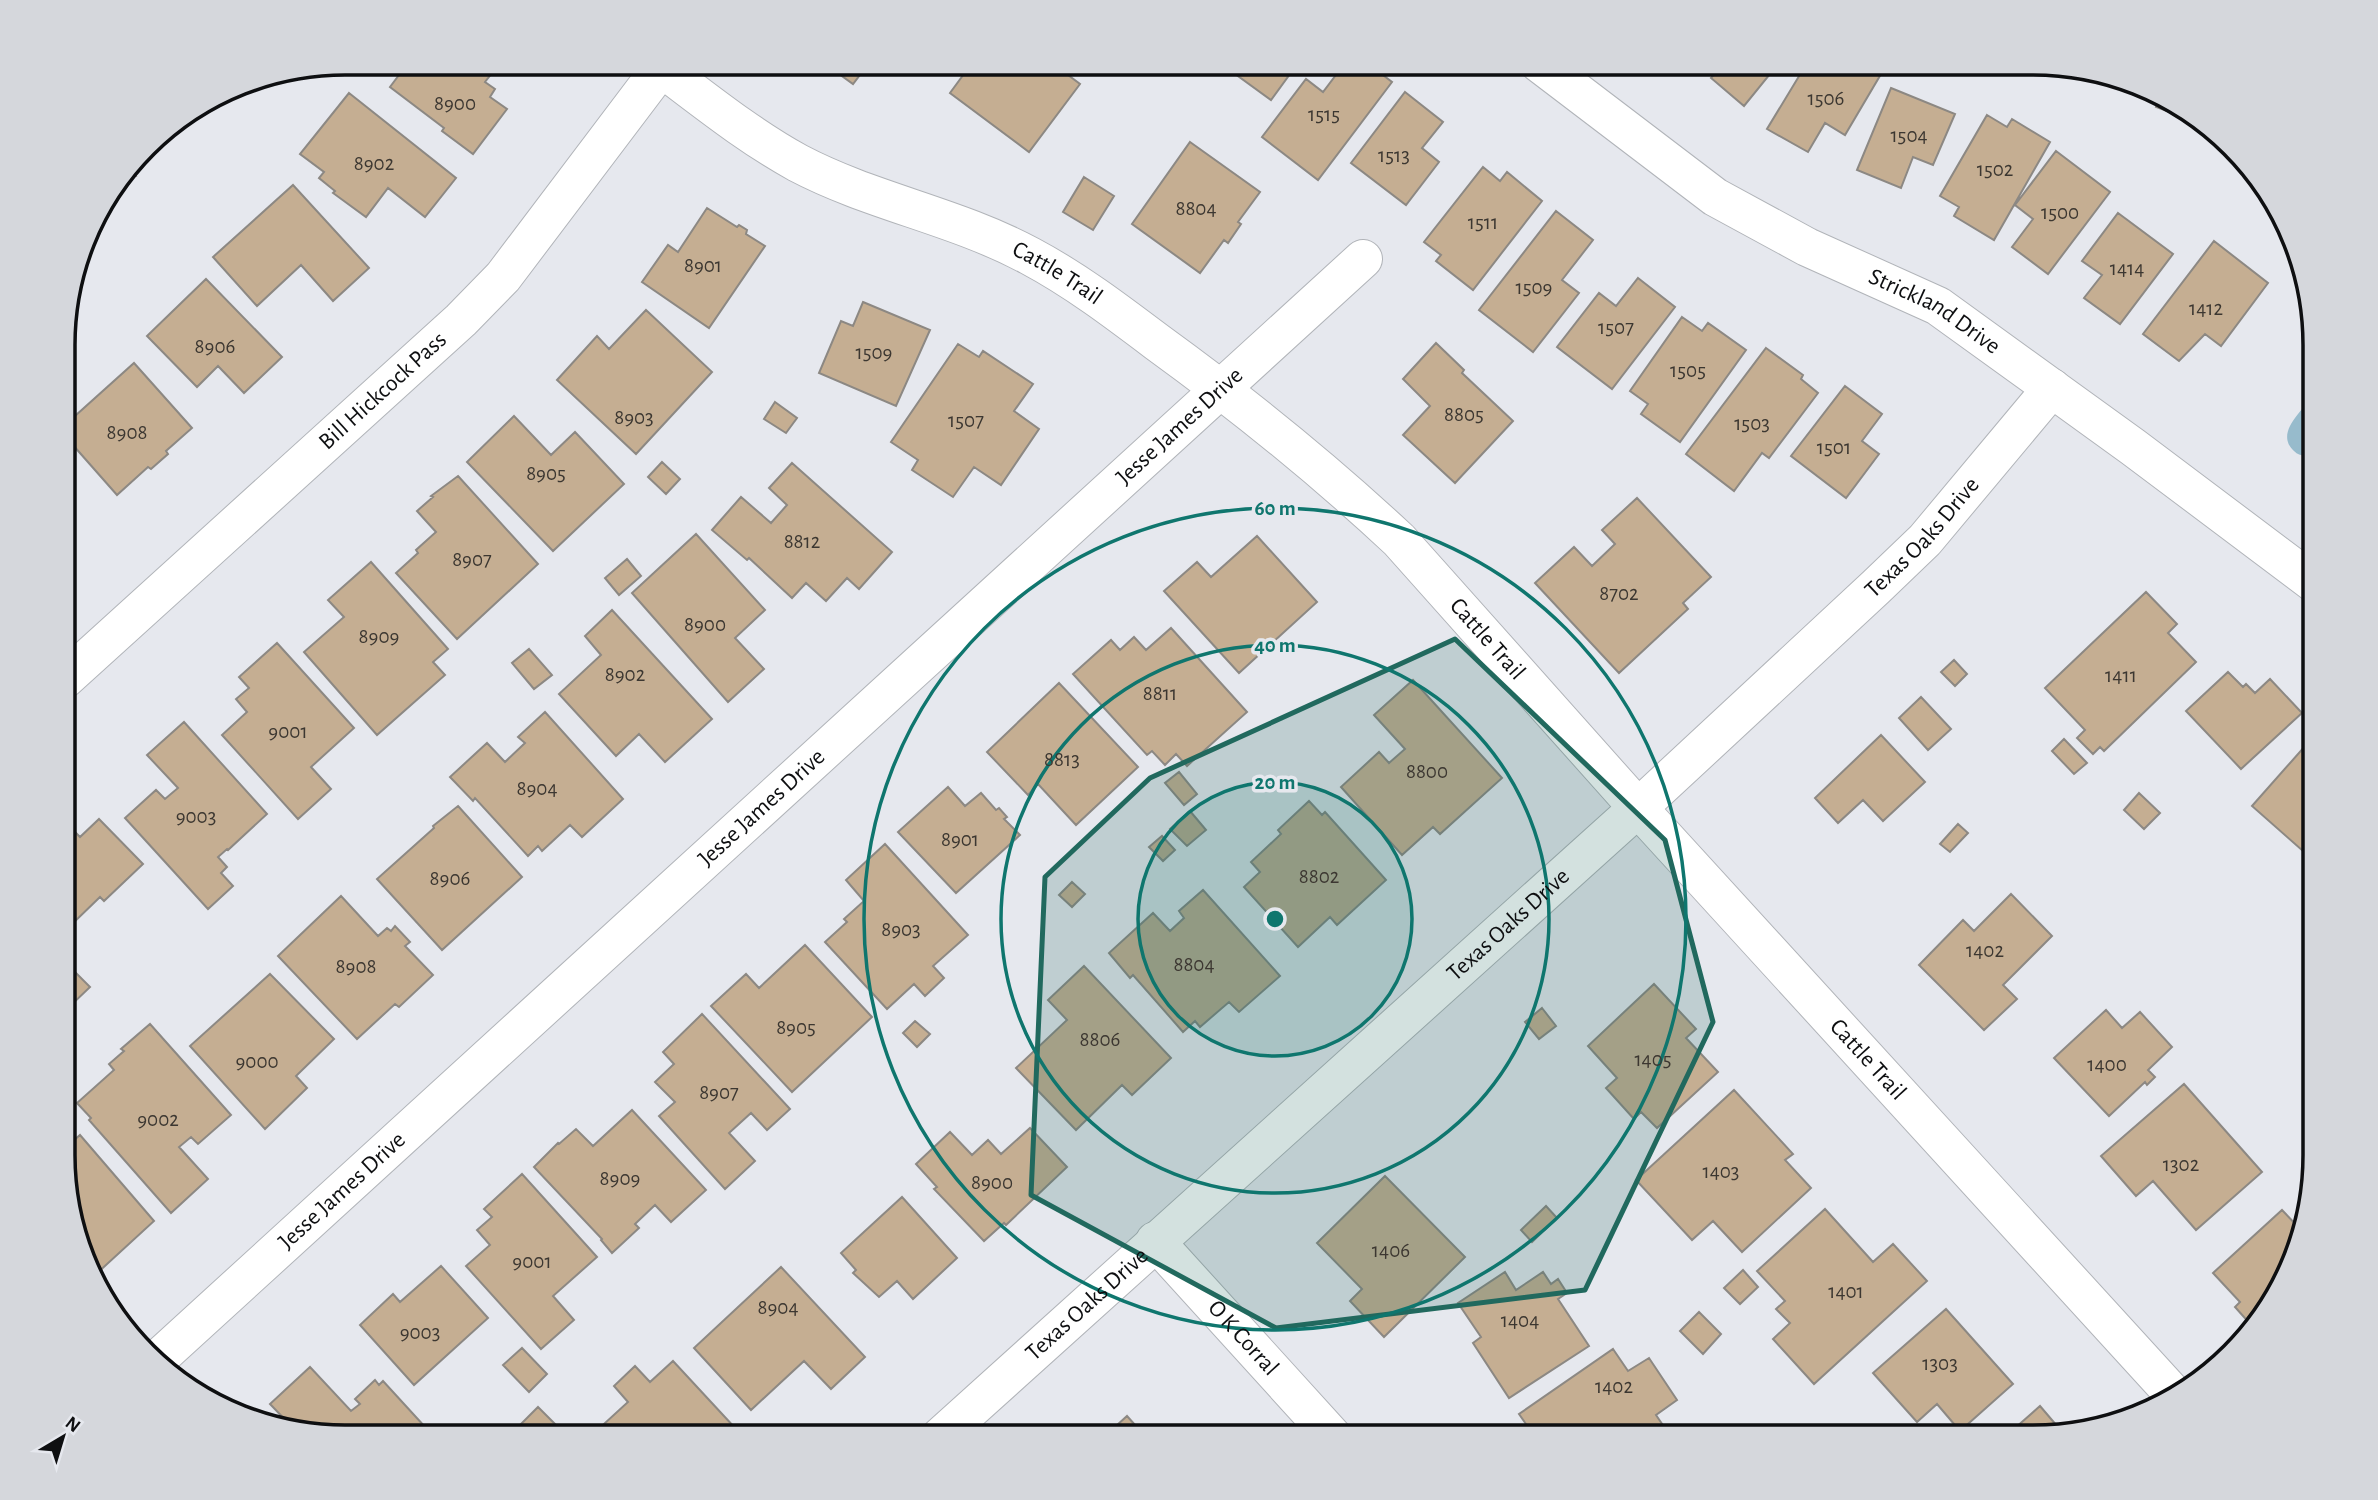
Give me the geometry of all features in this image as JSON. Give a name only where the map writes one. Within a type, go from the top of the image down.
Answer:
[{"type":"street","name":"Bill Hickcock Pass","points":[[75,670],[478,303],[503,277],[541,229],[651,75]]},
{"type":"street","name":"Cattle Trail","points":[[671,75],[747,132],[800,163],[862,190],[982,233],[1029,255],[1080,285],[1222,389],[1333,481],[1399,540],[1638,808],[2168,1389]]},
{"type":"street","name":"Strickland Drive","points":[[1555,75],[1715,197],[1807,247],[1938,306],[2303,575]]},
{"type":"street","name":"Jesse James Drive","points":[[163,1354],[1363,259]]},
{"type":"street","name":"Texas Oaks Drive","points":[[953,1425],[1638,808],[1924,540],[2052,388]]},
{"type":"street","name":"O K Corral","points":[[1155,1241],[1322,1425]]},
{"type":"highlighted area","points":[[1455,639],[1665,840],[1713,1022],[1585,1290],[1276,1328],[1031,1195],[1045,877],[1150,778]]},
{"type":"water","points":[[2303,409],[2303,455],[2294,451],[2287,437],[2292,422]]},
{"type":"building","points":[[399,75],[491,75],[485,82],[495,89],[490,97],[507,109],[473,154],[390,87]]},
{"type":"building","points":[[841,75],[860,75],[853,84]]},
{"type":"building","points":[[963,75],[1068,75],[1080,84],[1029,152],[950,93]]},
{"type":"building","points":[[1237,75],[1289,75],[1271,100]]},
{"type":"building","points":[[1336,75],[1383,75],[1392,82],[1318,180],[1262,137],[1306,79],[1323,92]]},
{"type":"building","points":[[1714,75],[1769,75],[1744,106],[1711,78]]},
{"type":"building","points":[[1800,75],[1880,75],[1845,135],[1825,123],[1808,152],[1767,129]]},
{"type":"building","points":[[1891,88],[1955,114],[1933,165],[1913,157],[1901,188],[1857,170]]},
{"type":"building","points":[[1405,92],[1443,122],[1422,148],[1439,162],[1406,205],[1351,163]]},
{"type":"building","points":[[349,93],[456,178],[425,217],[388,188],[366,217],[333,193],[335,191],[319,178],[324,172],[300,154]]},
{"type":"building","points":[[1987,115],[2007,127],[2012,119],[2050,142],[1994,240],[1954,216],[1959,207],[1940,196]]},
{"type":"building","points":[[1190,142],[1260,192],[1238,222],[1241,224],[1228,243],[1224,240],[1200,273],[1132,224]]},
{"type":"building","points":[[2056,151],[2110,192],[2048,274],[2012,247],[2033,219],[2015,205]]},
{"type":"building","points":[[1483,167],[1500,181],[1507,172],[1542,201],[1473,290],[1436,261],[1441,255],[1424,242]]},
{"type":"building","points":[[1084,177],[1114,196],[1093,230],[1063,212]]},
{"type":"building","points":[[293,185],[369,268],[333,301],[301,265],[257,306],[213,257]]},
{"type":"building","points":[[707,208],[737,227],[739,225],[747,230],[746,234],[765,246],[709,328],[642,282],[668,245],[678,252]]},
{"type":"building","points":[[1556,211],[1593,240],[1562,280],[1579,293],[1533,352],[1479,310]]},
{"type":"building","points":[[2118,213],[2173,254],[2120,324],[2084,298],[2102,275],[2082,261]]},
{"type":"building","points":[[2214,241],[2268,283],[2221,346],[2205,334],[2179,361],[2143,334]]},
{"type":"building","points":[[1638,278],[1675,307],[1612,389],[1557,347],[1599,293],[1616,306]]},
{"type":"building","points":[[206,279],[282,357],[244,393],[218,366],[197,387],[147,336]]},
{"type":"building","points":[[863,302],[930,330],[896,406],[819,373],[841,321],[853,326]]},
{"type":"building","points":[[646,310],[712,372],[636,454],[557,380],[597,336],[609,349]]},
{"type":"building","points":[[1682,317],[1702,331],[1708,323],[1746,350],[1680,442],[1641,414],[1648,404],[1630,391]]},
{"type":"building","points":[[1436,343],[1464,370],[1462,373],[1513,421],[1455,483],[1403,435],[1430,406],[1403,379]]},
{"type":"building","points":[[958,344],[979,357],[983,351],[1033,384],[1014,411],[1039,429],[1001,485],[974,467],[953,497],[912,470],[918,460],[891,442]]},
{"type":"building","points":[[1766,348],[1803,375],[1801,379],[1818,393],[1769,458],[1762,453],[1734,491],[1686,454]]},
{"type":"building","points":[[134,363],[192,428],[166,451],[168,454],[151,469],[148,467],[117,495],[75,447],[75,416]]},
{"type":"building","points":[[1845,386],[1882,414],[1862,441],[1879,454],[1846,498],[1791,456]]},
{"type":"building","points":[[775,402],[797,418],[786,433],[764,419]]},
{"type":"building","points":[[514,416],[551,455],[575,432],[624,484],[553,551],[467,462]]},
{"type":"building","points":[[662,462],[680,479],[666,494],[648,477]]},
{"type":"building","points":[[792,463],[892,552],[859,589],[847,578],[826,601],[806,583],[792,598],[749,558],[747,560],[712,530],[741,497],[771,523],[787,505],[769,488]]},
{"type":"building","points":[[458,476],[538,564],[457,639],[396,573],[436,532],[417,511],[433,497],[431,496]]},
{"type":"building","points":[[1637,498],[1711,577],[1683,603],[1688,609],[1619,673],[1535,583],[1574,547],[1592,566],[1615,544],[1602,530]]},
{"type":"building","points":[[696,534],[765,610],[735,638],[764,669],[728,702],[632,593]]},
{"type":"building","points":[[1257,536],[1317,602],[1239,673],[1164,591],[1197,562],[1211,577]]},
{"type":"building","points":[[627,559],[641,576],[619,595],[605,578]]},
{"type":"building","points":[[371,562],[448,649],[433,662],[445,675],[377,735],[304,652],[344,617],[328,600]]},
{"type":"building","points":[[2146,592],[2177,624],[2168,633],[2196,662],[2104,751],[2100,747],[2093,754],[2077,738],[2085,730],[2045,688]]},
{"type":"building","points":[[612,610],[712,719],[665,762],[639,734],[616,756],[559,694],[601,655],[585,636]]},
{"type":"building","points":[[1171,628],[1247,712],[1187,766],[1176,754],[1165,765],[1152,751],[1147,755],[1073,674],[1111,640],[1120,650],[1134,637],[1146,650]]},
{"type":"building","points":[[277,643],[354,728],[311,767],[331,789],[298,819],[222,735],[247,712],[236,699],[249,688],[239,677]]},
{"type":"building","points":[[529,649],[552,675],[534,689],[512,663]]},
{"type":"building","points":[[1954,660],[1967,674],[1955,686],[1941,672]]},
{"type":"building","points":[[2228,672],[2243,687],[2246,684],[2255,693],[2270,679],[2302,713],[2241,769],[2186,711]]},
{"type":"building","points":[[1413,680],[1502,778],[1440,834],[1433,827],[1402,855],[1341,787],[1379,752],[1389,763],[1405,749],[1374,715]]},
{"type":"building","points":[[1059,683],[1138,767],[1076,825],[1038,784],[1028,795],[987,752]]},
{"type":"building","points":[[1921,697],[1951,729],[1928,750],[1899,718]]},
{"type":"building","points":[[545,712],[623,799],[582,837],[570,825],[542,851],[538,846],[528,856],[475,798],[473,801],[450,777],[487,743],[505,762],[525,743],[518,737]]},
{"type":"building","points":[[184,722],[267,814],[218,857],[227,867],[221,873],[233,886],[208,909],[125,818],[156,790],[165,799],[178,788],[147,755]]},
{"type":"building","points":[[1881,735],[1925,782],[1883,821],[1863,800],[1838,823],[1815,798]]},
{"type":"building","points":[[2064,739],[2087,763],[2074,774],[2052,751]]},
{"type":"building","points":[[2303,748],[2303,851],[2252,806]]},
{"type":"building","points":[[1179,772],[1197,794],[1184,805],[1165,783]]},
{"type":"building","points":[[948,787],[965,806],[981,793],[996,810],[999,808],[1007,817],[1004,819],[1020,835],[956,893],[898,832]]},
{"type":"building","points":[[2139,793],[2160,813],[2144,829],[2124,810]]},
{"type":"building","points":[[1309,801],[1322,815],[1325,812],[1386,880],[1337,925],[1330,917],[1298,947],[1244,887],[1260,872],[1251,862],[1281,834],[1278,830]]},
{"type":"building","points":[[458,806],[522,877],[442,950],[377,879]]},
{"type":"building","points":[[1190,811],[1206,830],[1187,846],[1170,829]]},
{"type":"building","points":[[99,819],[143,864],[104,901],[100,897],[75,921],[75,832],[80,837]]},
{"type":"building","points":[[1958,824],[1968,833],[1950,852],[1940,844]]},
{"type":"building","points":[[1162,836],[1175,850],[1163,861],[1149,847]]},
{"type":"building","points":[[885,844],[968,935],[933,966],[944,978],[925,996],[914,984],[887,1009],[825,942],[847,922],[844,919],[864,901],[846,880]]},
{"type":"building","points":[[1072,882],[1085,894],[1072,907],[1059,895]]},
{"type":"building","points":[[1203,890],[1280,976],[1239,1012],[1229,1002],[1200,1027],[1195,1021],[1183,1032],[1133,975],[1130,978],[1109,953],[1153,913],[1170,931],[1184,918],[1179,911]]},
{"type":"building","points":[[2011,894],[2052,936],[2003,985],[2017,999],[1984,1030],[1919,965],[1963,920],[1974,931]]},
{"type":"building","points":[[341,896],[378,936],[387,928],[391,931],[395,926],[410,942],[405,946],[433,975],[399,1007],[395,1004],[357,1039],[278,956]]},
{"type":"building","points":[[805,945],[872,1017],[792,1092],[711,1006],[746,974],[759,988]]},
{"type":"building","points":[[1084,966],[1171,1058],[1132,1095],[1122,1085],[1076,1130],[1016,1068],[1067,1020],[1048,1000]]},
{"type":"building","points":[[75,972],[90,987],[75,1001]]},
{"type":"building","points":[[270,974],[334,1039],[296,1076],[307,1088],[265,1129],[190,1046]]},
{"type":"building","points":[[1654,984],[1696,1029],[1686,1038],[1718,1072],[1657,1128],[1641,1112],[1634,1119],[1606,1088],[1617,1078],[1588,1046]]},
{"type":"building","points":[[1542,1008],[1556,1026],[1539,1039],[1525,1022]]},
{"type":"building","points":[[2106,1010],[2122,1028],[2140,1012],[2172,1047],[2148,1070],[2155,1077],[2147,1085],[2145,1082],[2109,1116],[2054,1058]]},
{"type":"building","points":[[702,1014],[790,1109],[767,1130],[751,1113],[729,1133],[755,1161],[725,1189],[659,1116],[675,1102],[655,1082],[674,1064],[663,1052]]},
{"type":"building","points":[[915,1021],[930,1034],[917,1047],[903,1033]]},
{"type":"building","points":[[150,1024],[231,1115],[198,1144],[191,1137],[179,1147],[208,1179],[171,1213],[77,1103],[114,1070],[109,1064],[124,1051],[121,1049]]},
{"type":"building","points":[[2184,1084],[2262,1172],[2196,1230],[2153,1181],[2136,1196],[2101,1156]]},
{"type":"building","points":[[1734,1090],[1793,1154],[1785,1160],[1811,1188],[1742,1252],[1713,1221],[1692,1240],[1636,1180]]},
{"type":"building","points":[[632,1110],[706,1190],[671,1222],[655,1205],[635,1224],[639,1228],[612,1253],[534,1167],[576,1129],[593,1146]]},
{"type":"building","points":[[1030,1128],[1067,1167],[1006,1225],[1004,1223],[984,1241],[934,1189],[937,1187],[916,1164],[950,1132],[972,1155],[988,1140],[1001,1154]]},
{"type":"building","points":[[80,1135],[154,1221],[101,1270],[80,1208],[75,1139]]},
{"type":"building","points":[[522,1174],[597,1257],[553,1296],[574,1320],[541,1349],[466,1266],[490,1245],[477,1230],[492,1217],[484,1209]]},
{"type":"building","points":[[1385,1176],[1465,1257],[1384,1337],[1350,1301],[1362,1289],[1317,1243]]},
{"type":"building","points":[[902,1197],[957,1258],[913,1299],[897,1281],[879,1297],[853,1273],[856,1270],[841,1253]]},
{"type":"building","points":[[1546,1206],[1557,1218],[1532,1242],[1521,1230]]},
{"type":"building","points":[[1825,1209],[1873,1262],[1893,1244],[1927,1281],[1814,1384],[1773,1339],[1790,1323],[1776,1309],[1785,1301],[1757,1271]]},
{"type":"building","points":[[2282,1210],[2294,1223],[2275,1274],[2246,1320],[2235,1307],[2240,1302],[2213,1273]]},
{"type":"building","points":[[441,1266],[488,1318],[414,1385],[360,1325],[393,1294],[400,1302]]},
{"type":"building","points":[[781,1267],[865,1357],[831,1389],[804,1361],[751,1410],[694,1348]]},
{"type":"building","points":[[1743,1270],[1758,1287],[1740,1304],[1724,1288]]},
{"type":"building","points":[[1505,1272],[1516,1290],[1543,1272],[1551,1284],[1558,1279],[1567,1293],[1558,1299],[1589,1346],[1509,1398],[1473,1343],[1481,1337],[1458,1303]]},
{"type":"building","points":[[1946,1309],[2013,1384],[1967,1425],[1955,1425],[1937,1404],[1917,1422],[1873,1373]]},
{"type":"building","points":[[1699,1312],[1721,1334],[1703,1354],[1680,1331]]},
{"type":"building","points":[[522,1348],[547,1374],[529,1392],[503,1365]]},
{"type":"building","points":[[1613,1349],[1628,1371],[1649,1358],[1677,1400],[1656,1415],[1663,1425],[1527,1425],[1519,1414]]},
{"type":"building","points":[[673,1361],[732,1425],[603,1425],[628,1402],[614,1386],[635,1366],[650,1382]]},
{"type":"building","points":[[310,1367],[351,1411],[360,1404],[355,1399],[375,1380],[379,1385],[383,1381],[423,1425],[345,1425],[292,1420],[283,1418],[270,1404]]},
{"type":"building","points":[[2040,1406],[2055,1424],[2033,1425],[2018,1425]]},
{"type":"building","points":[[538,1407],[556,1425],[520,1425]]},
{"type":"building","points":[[1127,1416],[1135,1425],[1117,1425]]}]
